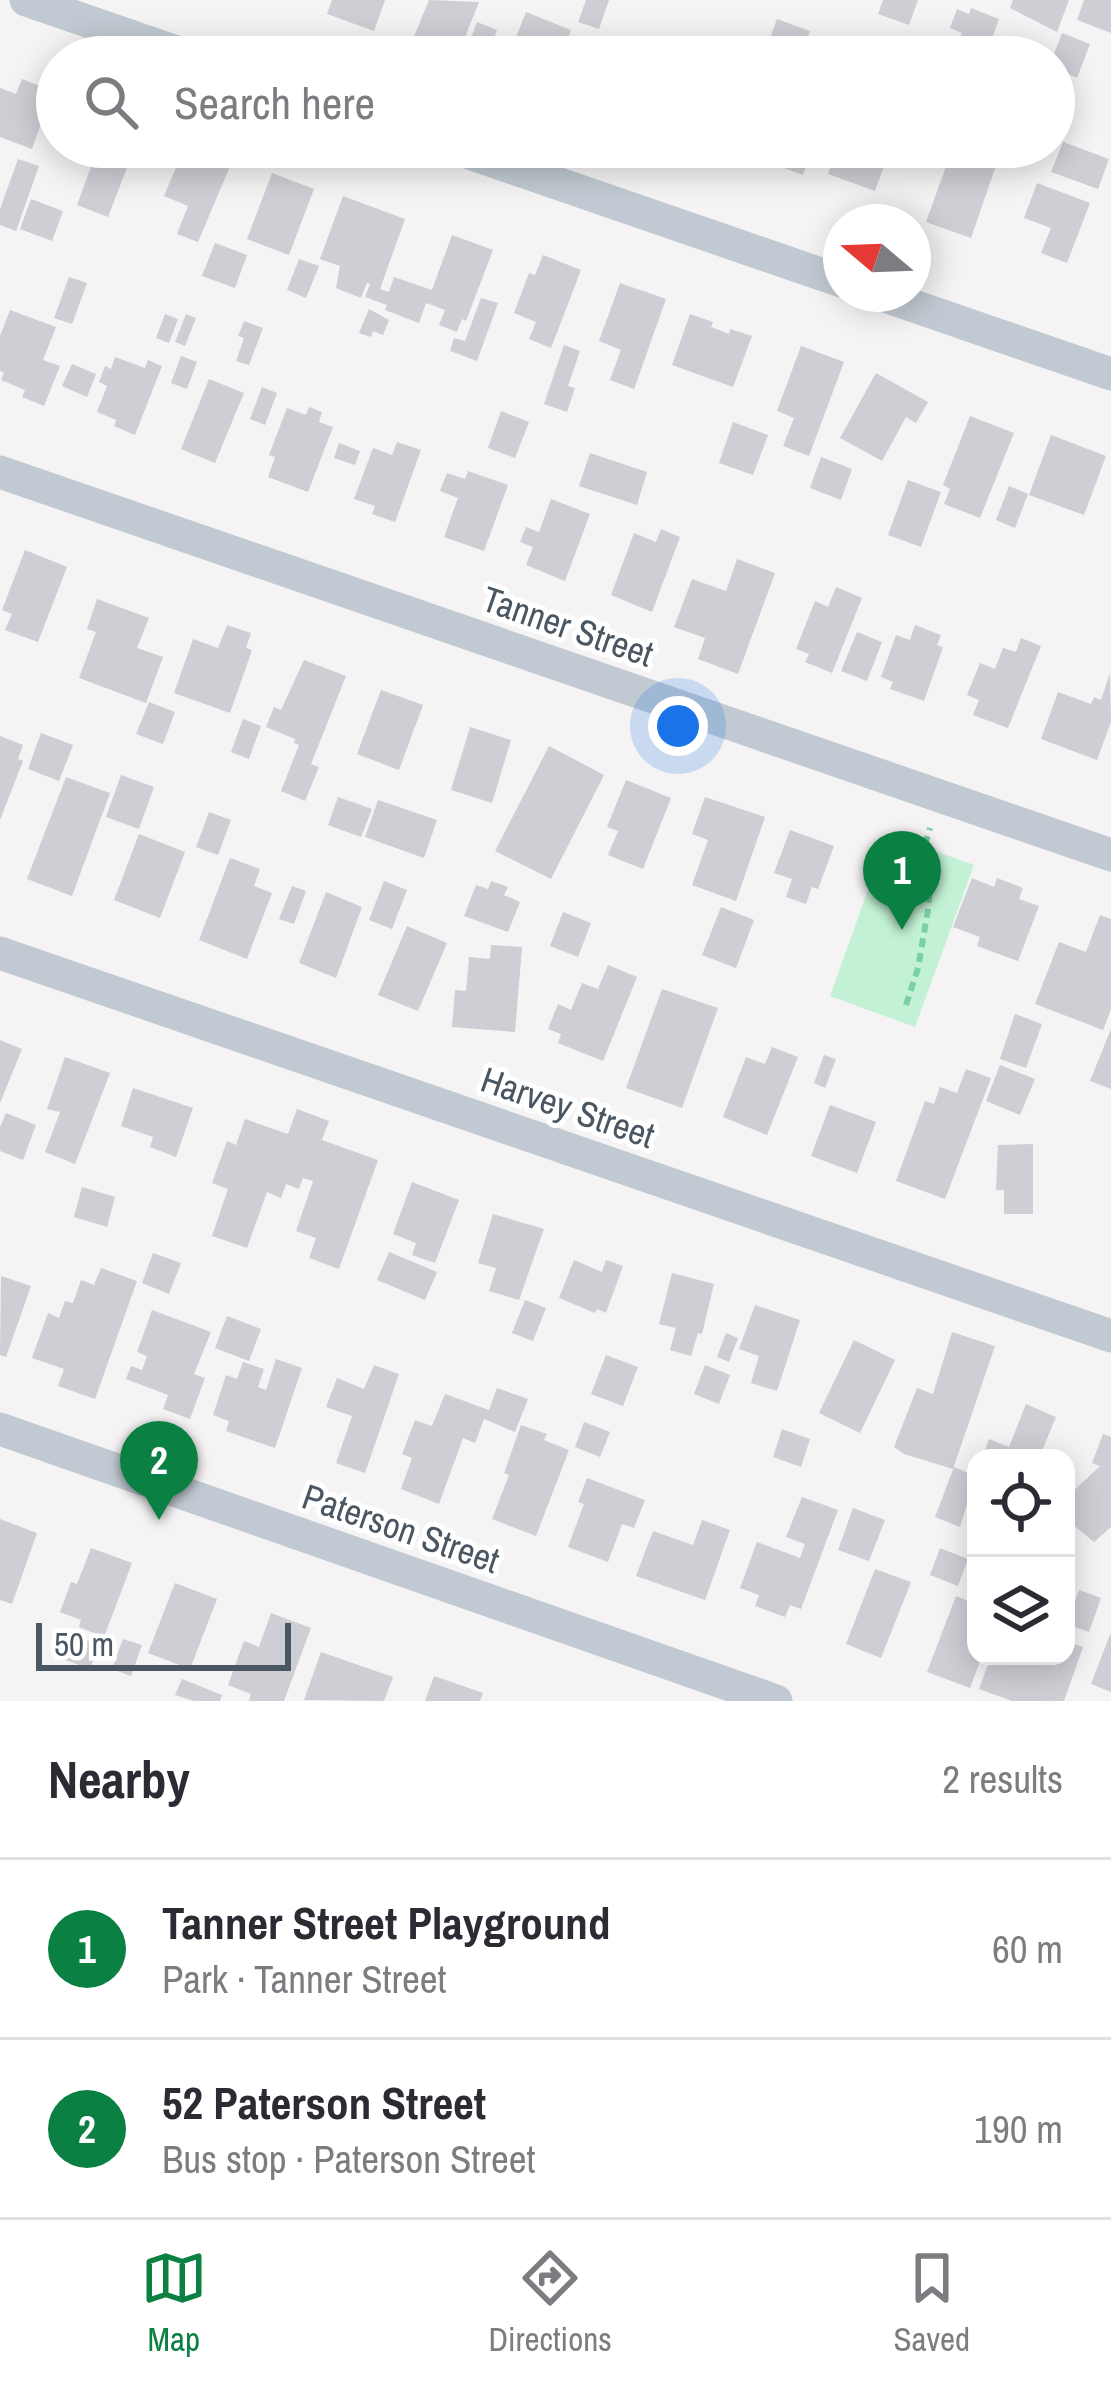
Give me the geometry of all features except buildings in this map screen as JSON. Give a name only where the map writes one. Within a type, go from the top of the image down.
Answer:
[{"type":"street","points":[[26,0],[130,36]]},
{"type":"street","points":[[513,168],[823,275]]},
{"type":"street","points":[[931,312],[1111,374]]},
{"type":"street","name":"Tanner Street","points":[[0,472],[1111,855]]},
{"type":"street","name":"Harvey Street","points":[[0,952],[1111,1336]]},
{"type":"street","name":"Paterson Street","points":[[0,1429],[776,1701]]},
{"type":"path","points":[[906,1005],[928,910],[930,888],[921,858],[942,796]]},
{"type":"green space","points":[[888,834],[974,865],[915,1027],[830,996]]},
{"type":"place","name":"Tanner Street Playground","points":[[902,930]]},
{"type":"place","name":"52 Paterson Street","points":[[159,1520]]}]
